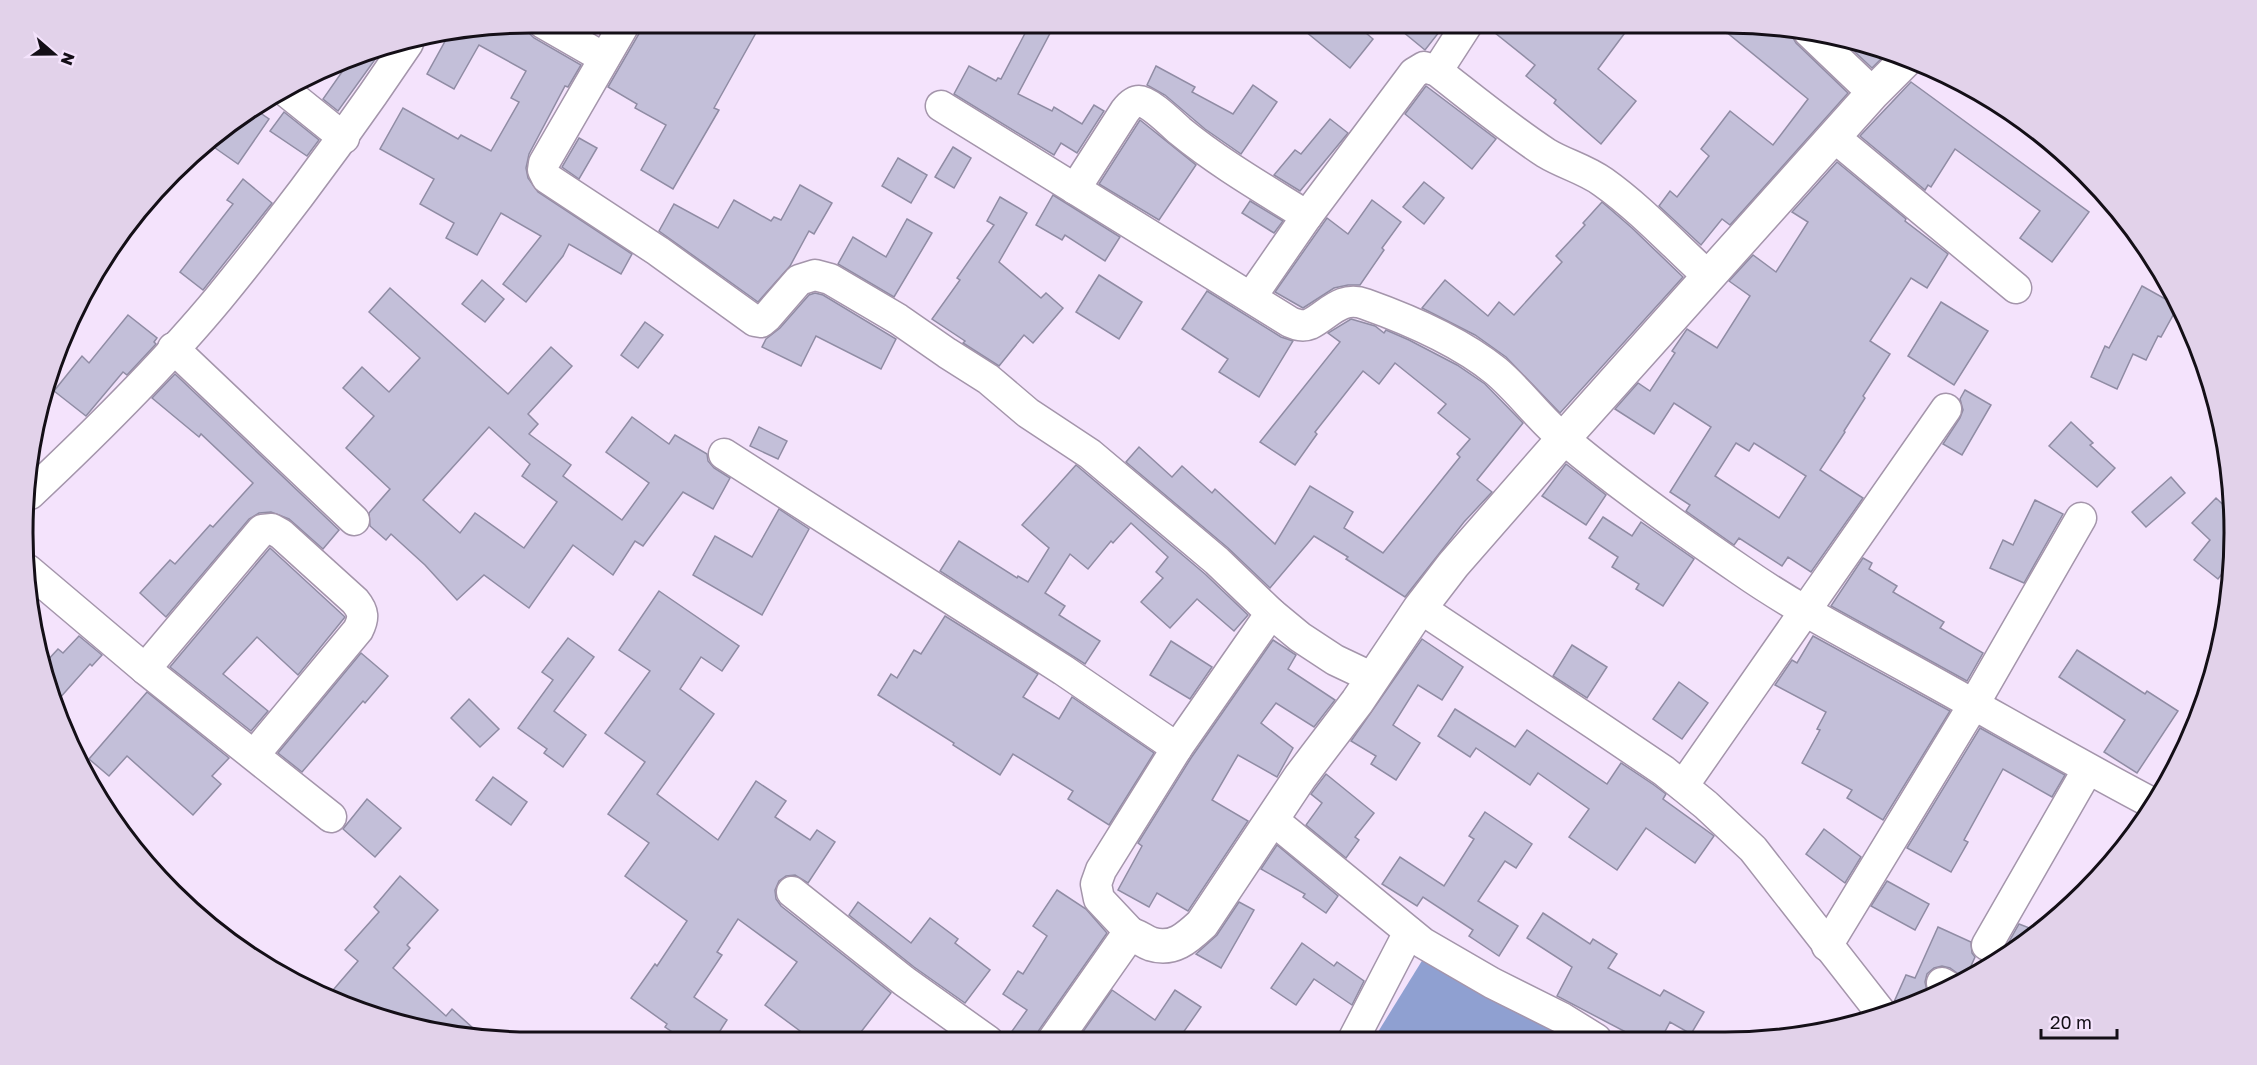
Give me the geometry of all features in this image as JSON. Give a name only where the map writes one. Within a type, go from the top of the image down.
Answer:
[{"type":"street","points":[[562,33],[604,58]]},
{"type":"street","points":[[619,33],[544,163],[543,170],[547,178],[658,251],[755,321],[761,322],[767,317],[800,280],[815,274],[830,279],[898,319],[988,379],[1028,413],[1090,454],[1217,561],[1271,613],[1300,637],[1335,660],[1373,678]]},
{"type":"street","points":[[1437,71],[1461,33]]},
{"type":"street","points":[[1820,43],[1872,93]]},
{"type":"street","points":[[35,489],[111,418],[218,299],[344,138],[403,50]]},
{"type":"street","points":[[1271,613],[1176,748],[1101,870],[1096,884],[1100,898],[1131,933],[1150,944],[1168,946],[1184,940],[1202,924],[1273,820],[1299,777],[1453,565],[1708,276],[1872,93],[1900,65]]},
{"type":"street","points":[[1251,297],[1307,216],[1414,73],[1424,67],[1437,71],[1513,131],[1549,155],[1603,182],[1626,200],[1708,276]]},
{"type":"street","points":[[291,96],[344,138]]},
{"type":"street","points":[[1075,189],[1125,111],[1132,103],[1139,101],[1148,104],[1186,136],[1307,216]]},
{"type":"street","points":[[941,106],[1290,322],[1300,326],[1309,325],[1335,306],[1361,302],[1462,347],[1496,372],[1563,439],[1646,503],[1736,566],[1807,611],[2088,770],[2146,800]]},
{"type":"street","points":[[1834,137],[2016,288]]},
{"type":"street","points":[[173,348],[354,520]]},
{"type":"street","points":[[1683,786],[1946,409]]},
{"type":"street","points":[[724,454],[1063,670],[1176,748]]},
{"type":"street","points":[[1827,946],[1974,704],[2081,518]]},
{"type":"street","points":[[145,669],[262,530],[272,529],[281,534],[355,601],[362,610],[363,619],[358,630],[254,755]]},
{"type":"street","points":[[35,576],[145,669],[331,818]]},
{"type":"street","points":[[1420,608],[1606,731],[1706,805],[1753,849],[1877,1008]]},
{"type":"street","points":[[1987,945],[2088,770]]},
{"type":"street","points":[[1273,820],[1423,943],[1585,1032]]},
{"type":"street","points":[[792,892],[904,981],[975,1032]]},
{"type":"street","points":[[1357,1032],[1409,932]]},
{"type":"street","points":[[1060,1032],[1131,933]]},
{"type":"water","points":[[1428,951],[1566,1032],[1378,1032]]},
{"type":"building","points":[[529,33],[581,65],[568,87],[565,86],[529,154],[526,168],[528,178],[538,192],[632,254],[621,274],[569,244],[563,256],[526,302],[503,284],[541,236],[501,213],[477,255],[446,238],[454,223],[420,204],[434,179],[380,149],[403,108],[458,139],[461,135],[491,151],[519,102],[511,98],[526,71],[479,45],[454,89],[427,74],[445,41],[500,34]]},
{"type":"building","points":[[639,33],[756,33],[714,108],[719,110],[673,189],[641,170],[666,125],[635,108],[637,104],[608,87]]},
{"type":"building","points":[[1025,33],[1050,33],[1018,94],[1052,111],[1054,107],[1082,124],[1094,105],[1104,111],[1077,153],[1061,143],[1054,155],[954,94],[969,66],[996,81],[998,78],[1001,79]]},
{"type":"building","points":[[1307,33],[1366,33],[1373,39],[1350,68]]},
{"type":"building","points":[[1404,33],[1438,33],[1425,50]]},
{"type":"building","points":[[1495,33],[1625,33],[1598,69],[1636,101],[1601,144],[1554,103],[1556,100],[1526,76],[1535,65]]},
{"type":"building","points":[[1728,33],[1793,38],[1848,93],[1730,225],[1722,219],[1701,245],[1659,206],[1670,191],[1677,197],[1709,156],[1701,149],[1730,111],[1773,145],[1808,99]]},
{"type":"building","points":[[1852,50],[1881,59],[1872,68]]},
{"type":"building","points":[[375,59],[338,111],[323,99],[343,70]]},
{"type":"building","points":[[1156,66],[1195,87],[1192,92],[1233,114],[1253,85],[1277,102],[1241,154],[1205,129],[1165,95],[1147,85]]},
{"type":"building","points":[[1911,82],[2089,212],[2052,262],[2020,238],[2040,211],[1955,149],[1931,187],[1928,185],[1925,190],[1860,136]]},
{"type":"building","points":[[1426,86],[1496,139],[1472,169],[1405,114]]},
{"type":"building","points":[[284,112],[319,140],[307,156],[270,131]]},
{"type":"building","points":[[261,113],[269,119],[238,164],[214,147]]},
{"type":"building","points":[[1330,119],[1348,133],[1300,191],[1274,175],[1295,150],[1301,154]]},
{"type":"building","points":[[1140,120],[1196,165],[1159,220],[1099,184]]},
{"type":"building","points":[[579,138],[597,148],[579,179],[562,167]]},
{"type":"building","points":[[953,147],[971,158],[954,188],[935,177]]},
{"type":"building","points":[[898,158],[927,175],[911,203],[882,186]]},
{"type":"building","points":[[1837,162],[1906,219],[1905,221],[1948,254],[1927,288],[1911,278],[1870,341],[1890,354],[1820,470],[1863,498],[1811,572],[1788,557],[1782,566],[1739,538],[1734,545],[1686,511],[1690,505],[1670,492],[1711,427],[1674,403],[1654,434],[1615,409],[1638,383],[1650,391],[1675,353],[1672,351],[1687,329],[1717,348],[1750,296],[1729,281],[1753,255],[1776,272],[1808,222],[1792,212]],"holes":[[[1736,443],[1749,451],[1754,443],[1806,476],[1779,518],[1715,476]]]},
{"type":"building","points":[[243,179],[272,203],[203,290],[180,272],[233,204],[227,200]]},
{"type":"building","points":[[1424,182],[1444,198],[1424,224],[1403,207]]},
{"type":"building","points":[[800,185],[832,203],[814,234],[809,231],[790,266],[758,302],[659,231],[674,204],[718,228],[734,200],[771,221],[774,217],[781,220]]},
{"type":"building","points":[[1053,195],[1120,237],[1105,261],[1065,235],[1062,240],[1036,225]]},
{"type":"building","points":[[1000,197],[1027,213],[999,262],[1041,298],[1046,293],[1063,308],[1033,343],[1024,335],[999,366],[963,343],[965,341],[932,319],[960,280],[957,278],[994,225],[987,221]]},
{"type":"building","points":[[1372,200],[1401,222],[1360,285],[1334,288],[1303,308],[1275,292],[1327,218],[1348,234]]},
{"type":"building","points":[[1250,201],[1283,221],[1274,233],[1242,213]]},
{"type":"building","points":[[1602,202],[1683,277],[1560,413],[1506,357],[1475,335],[1422,308],[1445,280],[1488,316],[1499,302],[1514,315],[1562,262],[1556,256],[1585,225],[1583,223]]},
{"type":"building","points":[[907,219],[932,233],[894,297],[838,264],[853,237],[886,257]]},
{"type":"building","points":[[1099,275],[1142,302],[1119,339],[1076,312]]},
{"type":"building","points":[[482,280],[504,299],[485,322],[462,304]]},
{"type":"building","points":[[2142,286],[2165,299],[2173,315],[2161,337],[2158,336],[2146,360],[2133,354],[2117,389],[2091,377],[2105,346],[2109,348]]},
{"type":"building","points":[[390,288],[508,394],[551,347],[572,366],[528,414],[538,424],[529,434],[571,465],[563,476],[622,520],[649,483],[606,452],[632,417],[669,444],[675,435],[707,454],[708,461],[714,468],[730,478],[713,509],[683,492],[643,546],[635,541],[613,575],[573,545],[529,608],[484,575],[457,600],[425,565],[391,534],[386,540],[370,526],[369,513],[390,489],[346,448],[374,416],[343,388],[362,367],[389,392],[420,358],[369,312]],"holes":[[[489,427],[530,464],[522,476],[557,502],[524,548],[475,513],[460,533],[423,500]]]},
{"type":"building","points":[[1207,291],[1281,337],[1293,341],[1259,397],[1219,372],[1228,359],[1182,329]]},
{"type":"building","points":[[815,293],[823,295],[896,339],[881,369],[816,336],[801,366],[762,347],[766,339],[780,328],[809,295]]},
{"type":"building","points":[[1941,302],[1988,331],[1954,385],[1908,356]]},
{"type":"building","points":[[128,315],[157,338],[154,342],[156,344],[127,375],[123,372],[86,416],[54,391],[82,356],[89,363]]},
{"type":"building","points":[[1351,319],[1375,326],[1384,333],[1386,330],[1457,365],[1485,384],[1523,423],[1477,480],[1492,492],[1464,522],[1405,597],[1314,536],[1270,588],[1228,548],[1126,462],[1139,447],[1172,477],[1182,466],[1212,493],[1215,489],[1275,544],[1310,486],[1353,512],[1344,528],[1383,553],[1460,457],[1457,454],[1470,439],[1438,413],[1446,404],[1395,363],[1379,384],[1363,371],[1315,432],[1317,434],[1295,465],[1260,442],[1340,342],[1328,333]]},
{"type":"building","points":[[645,322],[663,335],[638,368],[621,355]]},
{"type":"building","points":[[175,374],[339,530],[323,549],[289,519],[271,512],[259,513],[249,519],[166,617],[140,593],[170,560],[175,564],[210,525],[213,527],[253,483],[201,434],[199,437],[152,398]]},
{"type":"building","points":[[1965,390],[1991,405],[1962,455],[1943,444],[1960,418],[1963,410],[1960,399]]},
{"type":"building","points":[[2071,422],[2093,443],[2090,445],[2115,468],[2097,487],[2049,446]]},
{"type":"building","points":[[759,427],[787,441],[778,459],[750,446]]},
{"type":"building","points":[[1566,464],[1606,495],[1586,525],[1542,496]]},
{"type":"building","points":[[1076,465],[1205,574],[1248,615],[1234,631],[1197,599],[1170,628],[1141,602],[1163,578],[1156,572],[1168,557],[1131,523],[1113,543],[1111,541],[1088,569],[1070,554],[1045,593],[1065,606],[1059,615],[1100,641],[1085,664],[940,571],[959,541],[1017,578],[1018,576],[1028,582],[1049,548],[1022,525]]},
{"type":"building","points":[[2171,477],[2185,493],[2146,527],[2132,512]]},
{"type":"building","points":[[2216,498],[2223,505],[2223,565],[2222,573],[2218,579],[2194,560],[2210,540],[2192,523]]},
{"type":"building","points":[[2035,500],[2063,514],[2024,583],[1990,568],[2003,540],[2013,545]]},
{"type":"building","points":[[779,509],[809,529],[762,615],[693,575],[715,536],[752,557]]},
{"type":"building","points":[[1603,517],[1632,536],[1641,522],[1694,559],[1663,606],[1636,589],[1639,584],[1612,567],[1618,557],[1589,538]]},
{"type":"building","points":[[270,548],[345,617],[298,675],[257,637],[223,674],[268,711],[251,731],[170,667]]},
{"type":"building","points":[[1863,558],[1872,563],[1869,569],[1897,586],[1893,592],[1944,622],[1940,628],[1983,653],[1967,681],[1831,606]]},
{"type":"building","points":[[659,591],[739,646],[722,671],[701,657],[680,689],[714,714],[657,794],[718,840],[756,781],[786,801],[775,817],[810,840],[817,830],[835,842],[808,883],[795,875],[786,876],[779,881],[775,890],[776,899],[781,906],[891,993],[861,1032],[801,1032],[765,1005],[797,962],[738,919],[717,952],[722,955],[694,997],[727,1020],[719,1032],[672,1032],[665,1027],[667,1024],[631,998],[655,964],[657,966],[687,921],[625,876],[649,843],[608,814],[645,762],[605,733],[650,671],[619,650]]},
{"type":"building","points":[[945,616],[1038,674],[1023,697],[1059,719],[1072,697],[1154,753],[1109,825],[1068,799],[1073,791],[1013,754],[1000,775],[878,695],[891,674],[897,678],[914,650],[921,654]]},
{"type":"building","points":[[79,636],[102,655],[92,666],[90,664],[61,696],[49,658],[58,649],[63,653]]},
{"type":"building","points":[[1813,636],[1950,711],[1883,820],[1847,798],[1852,790],[1802,763],[1820,730],[1817,729],[1826,712],[1775,685],[1792,660],[1797,663]]},
{"type":"building","points":[[568,638],[594,657],[554,711],[586,735],[563,767],[544,753],[547,749],[518,728],[553,680],[542,672]]},
{"type":"building","points":[[1422,639],[1463,667],[1442,700],[1418,685],[1393,725],[1420,743],[1396,780],[1371,764],[1376,756],[1351,741]]},
{"type":"building","points":[[1273,640],[1296,655],[1288,669],[1335,700],[1314,727],[1276,703],[1261,723],[1293,748],[1277,777],[1238,755],[1212,800],[1248,821],[1188,911],[1157,893],[1149,907],[1118,890],[1142,846],[1138,843],[1191,758]]},
{"type":"building","points":[[1171,641],[1212,667],[1190,699],[1150,675]]},
{"type":"building","points":[[1572,645],[1607,667],[1587,698],[1553,676]]},
{"type":"building","points":[[2077,650],[2145,694],[2147,691],[2178,711],[2137,773],[2104,752],[2125,720],[2059,677]]},
{"type":"building","points":[[361,653],[388,676],[365,703],[363,701],[302,772],[278,753]]},
{"type":"building","points":[[1679,682],[1708,703],[1682,739],[1653,719]]},
{"type":"building","points":[[147,692],[229,758],[212,776],[221,784],[193,815],[127,756],[109,776],[89,759]]},
{"type":"building","points":[[469,699],[499,729],[480,747],[451,718]]},
{"type":"building","points":[[1455,709],[1515,747],[1527,730],[1607,784],[1621,763],[1666,794],[1663,799],[1714,836],[1695,863],[1646,828],[1617,870],[1569,837],[1589,809],[1538,773],[1530,785],[1476,748],[1470,757],[1438,736]]},
{"type":"building","points":[[1980,728],[2065,775],[2052,797],[2003,769],[1964,840],[1968,842],[1951,872],[1907,848]]},
{"type":"building","points":[[1326,774],[1374,813],[1355,837],[1359,840],[1346,858],[1306,825],[1322,803],[1311,794]]},
{"type":"building","points":[[493,777],[527,802],[511,825],[476,800]]},
{"type":"building","points":[[367,799],[401,828],[375,857],[343,829]]},
{"type":"building","points":[[1485,812],[1532,844],[1516,868],[1505,861],[1478,901],[1518,926],[1499,956],[1469,936],[1473,930],[1423,897],[1417,906],[1382,884],[1400,857],[1444,886],[1474,839],[1469,836]]},
{"type":"building","points":[[1824,829],[1861,857],[1845,883],[1806,854]]},
{"type":"building","points":[[1277,845],[1338,896],[1326,913],[1303,897],[1305,894],[1261,869]]},
{"type":"building","points":[[400,876],[438,910],[407,945],[410,948],[393,968],[446,1016],[452,1009],[474,1029],[403,1015],[333,990],[358,961],[345,950],[379,912],[374,907]]},
{"type":"building","points":[[1887,881],[1929,904],[1915,930],[1871,906]]},
{"type":"building","points":[[1057,890],[1086,909],[1107,933],[1038,1032],[1011,1032],[1027,1010],[1003,994],[1018,971],[1023,974],[1047,936],[1033,926]]},
{"type":"building","points":[[858,902],[911,943],[930,918],[958,939],[955,943],[990,970],[965,1003],[914,967],[849,915]]},
{"type":"building","points":[[1239,902],[1254,910],[1221,968],[1196,954],[1217,935]]},
{"type":"building","points":[[1543,913],[1590,944],[1593,939],[1617,954],[1608,968],[1660,996],[1664,990],[1704,1012],[1692,1032],[1688,1032],[1670,1022],[1665,1032],[1626,1032],[1557,996],[1572,967],[1527,938]]},
{"type":"building","points":[[2019,924],[2030,928],[2029,929],[2008,944]]},
{"type":"building","points":[[1938,927],[1971,942],[1972,953],[1975,957],[1971,967],[1958,973],[1942,966],[1934,968],[1927,974],[1927,989],[1894,1002],[1906,975],[1915,978]]},
{"type":"building","points":[[1302,943],[1334,966],[1337,962],[1364,981],[1352,1005],[1314,979],[1296,1005],[1271,988]]},
{"type":"building","points":[[1112,990],[1155,1020],[1175,990],[1201,1007],[1184,1032],[1083,1032]]}]
